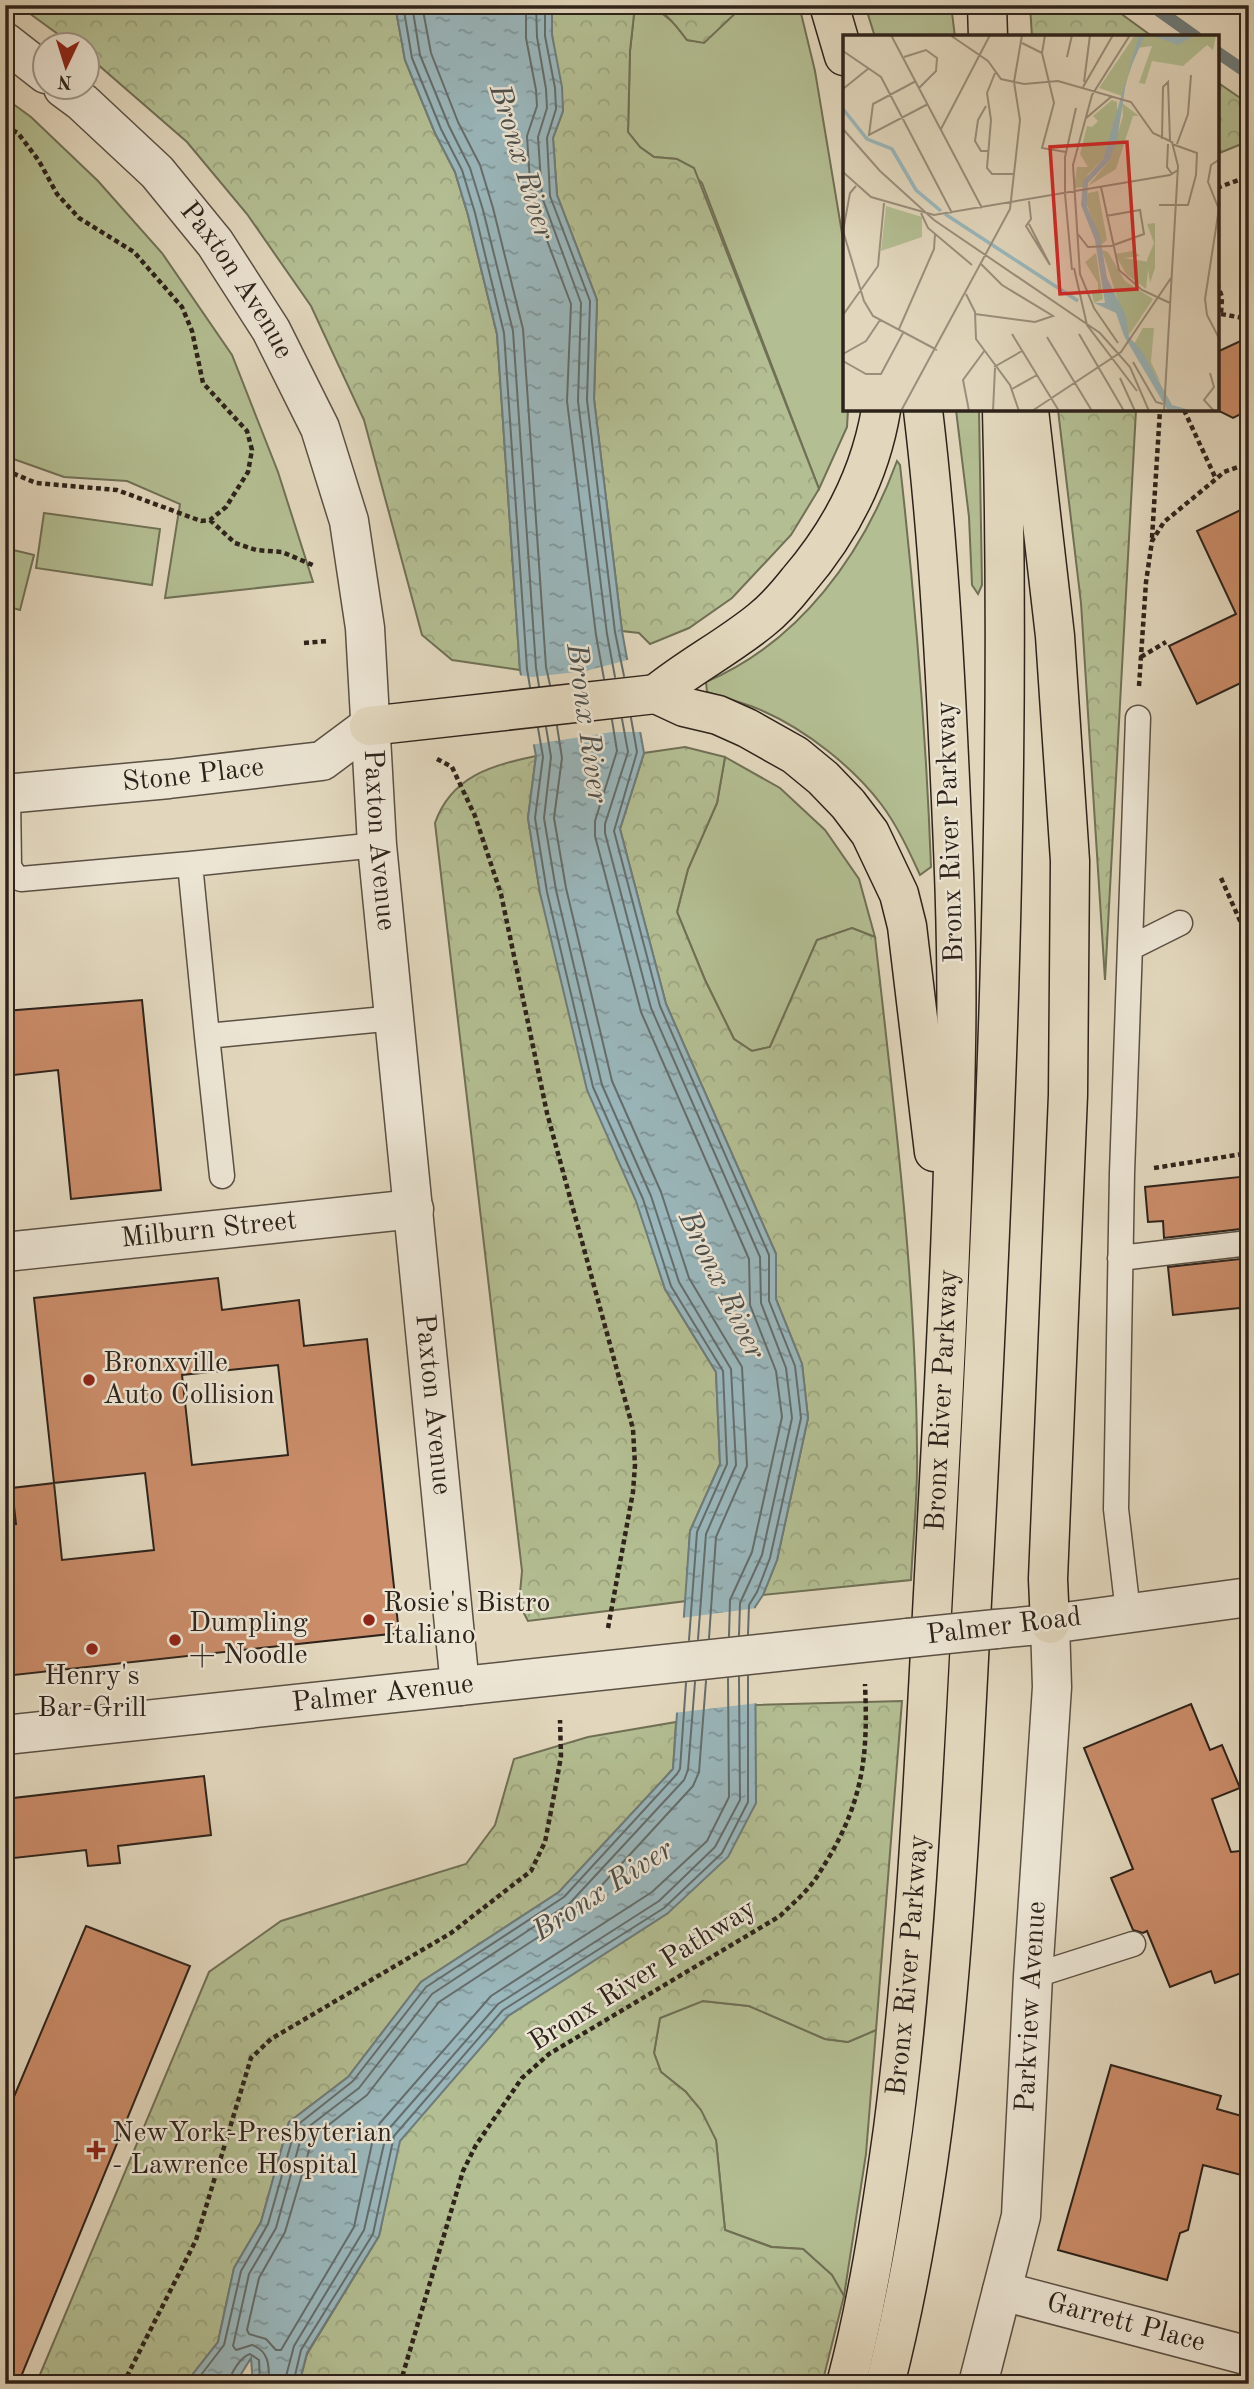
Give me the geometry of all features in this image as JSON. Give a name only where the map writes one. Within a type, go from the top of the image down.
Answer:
[{"type":"highway","points":[[829,5],[843,50]]},
{"type":"highway","points":[[986,5],[988,35]]},
{"type":"highway","points":[[656,694],[762,619],[815,562],[856,496],[878,429],[881,411]]},
{"type":"highway","name":"Bronx River Parkway","points":[[846,2384],[879,2226],[899,2084],[912,1953],[930,1663],[949,1269],[956,1040],[953,825],[940,593],[923,411]]},
{"type":"highway","name":"Bronx River Parkway","points":[[885,2384],[916,2239],[931,2133],[946,1998],[966,1709],[997,1095],[1005,690],[1002,411]]},
{"type":"highway","points":[[1030,411],[1055,636],[1070,861],[1068,1095],[1048,1579],[1050,1624]]},
{"type":"highway","points":[[369,726],[656,694],[684,707],[718,715],[747,728],[795,755],[823,778],[848,804],[870,833],[899,894],[912,956],[949,1269]]},
{"type":"street","points":[[5,42],[32,63]]},
{"type":"street","name":"Paxton Avenue","points":[[79,102],[157,172],[215,243],[271,330],[320,428],[349,521],[365,628],[377,845],[460,1686]]},
{"type":"street","name":"Stone Place","points":[[7,794],[322,761],[369,726]]},
{"type":"street","name":"Milburn Street","points":[[5,1252],[414,1209]]},
{"type":"street","name":"Palmer Road","points":[[759,1655],[1050,1624],[1249,1597]]},
{"type":"street","name":"Parkview Avenue","points":[[978,2384],[1021,2216],[1052,1687],[1050,1624]]},
{"type":"street","name":"Palmer Avenue","points":[[5,1735],[759,1655]]},
{"type":"street","name":"Garrett Place","points":[[1002,2291],[1249,2356]]},
{"type":"lane","points":[[1128,1612],[1116,1509],[1122,1173],[1138,718]]},
{"type":"lane","points":[[7,794],[9,867],[15,876],[21,879],[377,845]]},
{"type":"lane","points":[[190,864],[222,1177]]},
{"type":"lane","points":[[1130,948],[1180,923]]},
{"type":"lane","points":[[207,1036],[395,1018]]},
{"type":"lane","points":[[1121,1258],[1249,1243]]},
{"type":"lane","points":[[1033,1976],[1133,1944]]},
{"type":"path","points":[[5,126],[18,133],[39,161],[57,194],[79,218],[134,252],[182,307],[192,331],[203,383],[247,431],[252,450],[248,472],[226,508],[210,520],[201,521],[117,490],[36,483],[5,470]]},
{"type":"path","points":[[1219,187],[1249,176]]},
{"type":"path","points":[[1219,289],[1222,297],[1219,315],[1249,319]]},
{"type":"path","points":[[1160,411],[1152,541],[1140,658],[1166,642]]},
{"type":"path","points":[[1184,411],[1216,479]]},
{"type":"path","points":[[1152,541],[1164,522],[1224,472],[1249,463]]},
{"type":"path","points":[[210,520],[235,543],[256,550],[282,552],[320,568]]},
{"type":"path","points":[[304,643],[333,640]]},
{"type":"path","points":[[452,767],[475,816],[501,894],[547,1113],[633,1429],[633,1492],[608,1628]]},
{"type":"path","points":[[1221,878],[1249,941]]},
{"type":"path","points":[[1122,1173],[1249,1153]]},
{"type":"path","name":"Bronx River Pathway","points":[[400,2384],[451,2207],[463,2171],[476,2145],[522,2078],[549,2054],[780,1916],[812,1885],[838,1842],[855,1803],[864,1766],[864,1684]]},
{"type":"path","points":[[122,2384],[196,2239],[251,2058],[271,2039],[451,1933],[531,1871],[545,1842],[556,1785],[561,1756],[560,1720]]},
{"type":"green space","points":[[18,5],[395,5],[405,60],[435,133],[455,172],[497,334],[520,670],[452,660],[422,635],[364,420],[311,306],[247,214],[187,142],[102,68],[102,32],[55,32]]},
{"type":"green space","points":[[552,5],[635,5],[630,51],[628,132],[640,147],[654,157],[677,159],[694,168],[819,489],[791,535],[732,598],[689,628],[650,644],[639,633],[622,631],[594,399],[597,300],[557,195],[553,138],[563,111],[552,35]]},
{"type":"green space","points":[[635,5],[653,6],[675,24],[687,40],[704,42],[744,5],[799,5],[815,71],[843,239],[843,411],[848,411],[847,427],[819,489],[702,183],[677,159],[654,157],[640,147],[628,132],[630,51]]},
{"type":"green space","points":[[648,5],[744,5],[704,43],[687,40],[665,14]]},
{"type":"green space","points":[[865,5],[951,5],[955,35],[874,35]]},
{"type":"green space","points":[[1030,5],[1109,5],[1150,35],[1032,35]]},
{"type":"green space","points":[[1219,83],[1249,104],[1249,141],[1219,153]]},
{"type":"green space","points":[[5,98],[31,117],[98,181],[162,253],[232,355],[278,472],[313,582],[165,598],[180,504],[127,481],[64,477],[5,456]]},
{"type":"green space","points":[[956,411],[979,411],[982,585],[978,594],[972,585],[969,517]]},
{"type":"green space","points":[[1058,411],[1136,411],[1105,980],[1081,603]]},
{"type":"green space","points":[[897,461],[900,465],[910,565],[926,766],[931,867],[920,875],[887,812],[843,763],[796,728],[779,719],[707,692],[706,682],[740,665],[771,644],[799,619],[824,591],[866,529]]},
{"type":"green space","points":[[44,513],[160,529],[152,585],[36,568]]},
{"type":"green space","points":[[5,548],[34,555],[20,610],[5,606]]},
{"type":"green space","points":[[685,747],[725,757],[717,803],[688,869],[677,912],[705,980],[734,1039],[752,1051],[770,1047],[817,940],[852,928],[875,937],[903,1194],[913,1323],[917,1468],[911,1580],[763,1595],[777,1560],[808,1418],[802,1364],[776,1299],[776,1254],[666,1004],[620,829],[644,753]]},
{"type":"green space","points":[[536,756],[528,818],[540,893],[665,1289],[716,1372],[720,1464],[690,1531],[686,1601],[528,1621],[519,1604],[522,1571],[435,823],[451,794],[462,784],[488,769]]},
{"type":"green space","points":[[725,757],[780,788],[825,830],[859,879],[875,937],[852,928],[817,940],[770,1047],[752,1051],[734,1039],[705,980],[677,912],[688,869],[717,803]]},
{"type":"green space","points":[[902,1701],[876,2030],[848,2042],[825,2039],[749,2006],[703,2001],[660,2018],[654,2053],[661,2072],[686,2092],[701,2110],[716,2140],[725,2230],[771,2247],[803,2249],[832,2275],[844,2296],[822,2384],[299,2384],[307,2354],[379,2236],[399,2141],[508,2016],[668,1913],[756,1803],[754,1705]]},
{"type":"green space","points":[[676,1722],[673,1769],[559,1892],[421,1982],[348,2077],[289,2122],[261,2222],[234,2268],[218,2342],[185,2384],[36,2384],[209,1972],[281,1921],[466,1864],[495,1825],[514,1759],[588,1737]]},
{"type":"green space","points":[[702,2001],[749,2006],[825,2039],[848,2042],[876,2030],[866,2154],[844,2296],[831,2275],[803,2249],[772,2247],[725,2230],[716,2140],[686,2092],[661,2072],[654,2053],[660,2018]]},
{"type":"water","name":"Bronx River","points":[[395,5],[552,5],[552,35],[562,87],[563,111],[553,138],[557,195],[597,300],[594,399],[622,631],[644,753],[620,829],[666,1004],[776,1254],[776,1299],[802,1364],[808,1418],[777,1560],[763,1595],[755,1607],[756,1803],[728,1857],[668,1913],[508,2016],[400,2141],[379,2236],[307,2353],[299,2384],[253,2384],[251,2358],[235,2384],[185,2384],[218,2342],[234,2268],[261,2222],[289,2122],[348,2077],[421,1982],[559,1892],[673,1769],[690,1531],[720,1464],[716,1372],[665,1289],[636,1201],[587,1090],[540,893],[528,818],[536,756],[520,670],[497,334],[455,172],[435,133],[405,60]]},
{"type":"pier","points":[[631,659],[644,732],[612,732],[530,745],[518,675],[532,677],[586,671]]},
{"type":"pier","points":[[757,1608],[758,1703],[673,1713],[681,1618]]},
{"type":"building","points":[[1249,337],[1249,410],[1233,418],[1219,411],[1219,351]]},
{"type":"building","points":[[1249,506],[1249,679],[1197,704],[1169,646],[1236,614],[1197,531]]},
{"type":"building","points":[[142,1000],[161,1190],[71,1199],[58,1070],[5,1076],[5,1011]]},
{"type":"building","points":[[1249,1176],[1249,1228],[1164,1238],[1163,1221],[1148,1222],[1145,1187]]},
{"type":"building","points":[[1249,1258],[1249,1307],[1173,1315],[1168,1267]]},
{"type":"building","points":[[218,1278],[222,1310],[299,1300],[304,1346],[367,1339],[399,1633],[5,1676],[5,1525],[16,1524],[12,1488],[54,1483],[34,1298]],"holes":[[[278,1365],[288,1455],[192,1465],[182,1375]],[[145,1473],[154,1550],[62,1560],[54,1483]]]},
{"type":"building","points":[[1191,1704],[1210,1750],[1222,1745],[1240,1788],[1212,1799],[1231,1852],[1249,1850],[1249,1970],[1215,1983],[1211,1971],[1170,1987],[1147,1931],[1143,1933],[1133,1930],[1111,1878],[1133,1869],[1084,1748]]},
{"type":"building","points":[[204,1776],[211,1835],[118,1846],[120,1863],[88,1866],[86,1850],[5,1859],[5,1799]]},
{"type":"building","points":[[86,1926],[190,1966],[18,2384],[5,2384],[5,2118]]},
{"type":"building","points":[[1111,2065],[1221,2096],[1217,2109],[1249,2118],[1249,2177],[1203,2165],[1188,2230],[1180,2233],[1167,2280],[1058,2250]]},
{"type":"waterway","points":[[1151,5],[1193,35]]},
{"type":"waterway","points":[[1219,53],[1249,74]]},
{"type":"place","name":"Bronxville Auto Collision","points":[[89,1380]]},
{"type":"place","name":"Rosie's Bistro Italiano","points":[[369,1620]]},
{"type":"place","name":"Dumpling + Noodle","points":[[175,1640]]},
{"type":"place","name":"Henry's Bar-Grill","points":[[92,1649]]},
{"type":"place","name":"NewYork-Presbyterian - Lawrence Hospital","points":[[96,2150]]}]
